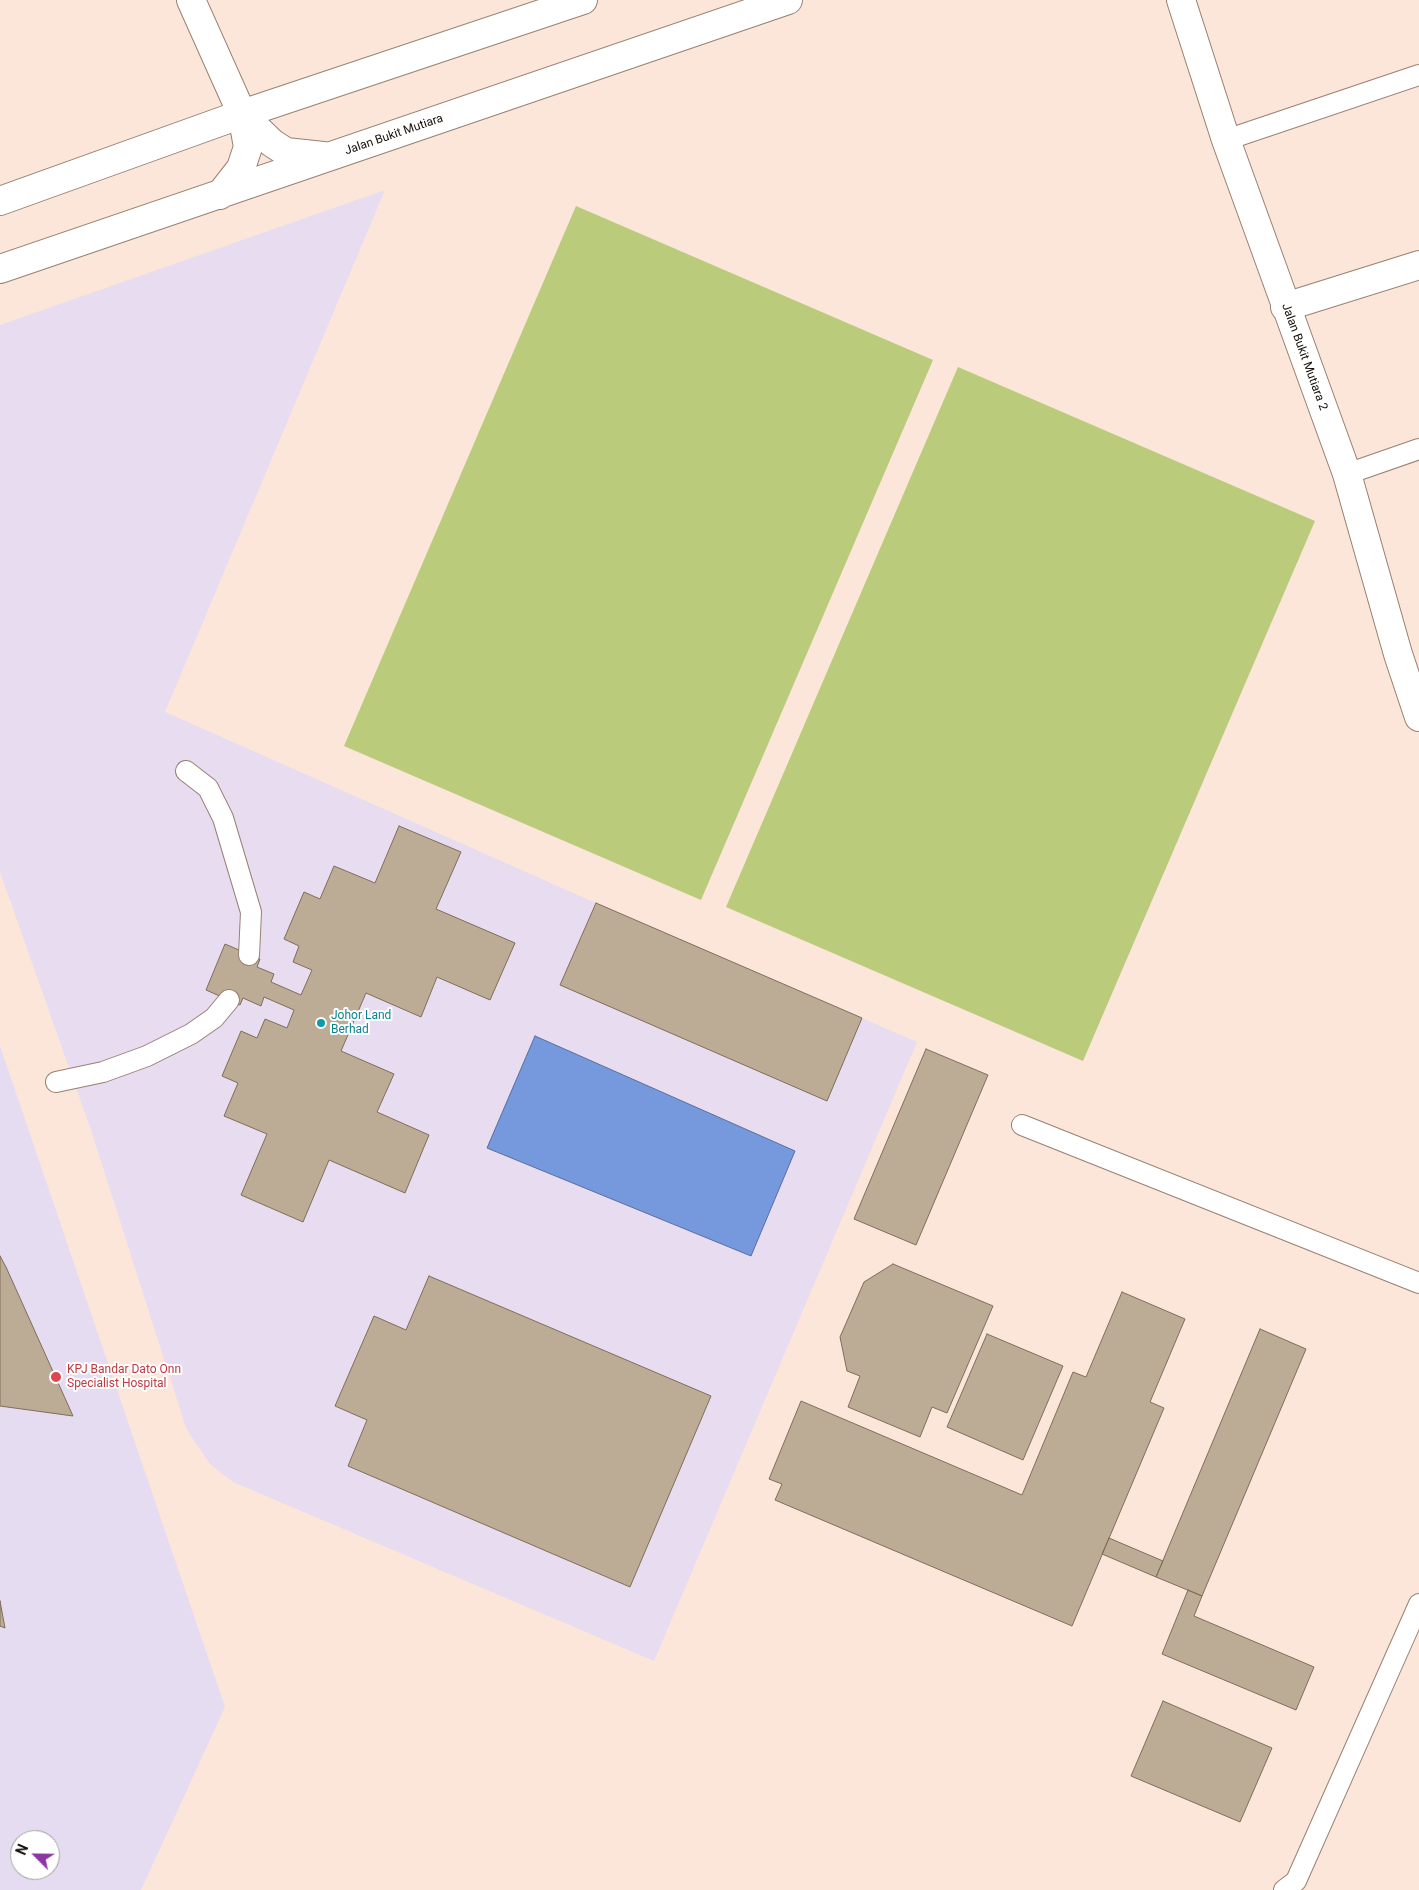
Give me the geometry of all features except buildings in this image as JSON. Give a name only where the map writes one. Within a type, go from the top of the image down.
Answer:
[{"type":"street","points":[[191,0],[242,114],[248,147],[241,168],[220,194]]},
{"type":"street","points":[[0,201],[242,114],[583,0]]},
{"type":"street","name":"Jalan Bukit Mutiara","points":[[0,269],[788,0]]},
{"type":"street","name":"Jalan Bukit Mutiara 2","points":[[1181,0],[1226,140],[1347,474],[1408,651],[1419,717]]},
{"type":"street","points":[[242,114],[272,143],[286,152],[330,157]]},
{"type":"street","points":[[1285,307],[1419,265]]},
{"type":"lane","points":[[1226,140],[1419,75]]},
{"type":"lane","points":[[1347,474],[1419,449]]},
{"type":"lane","points":[[186,771],[208,788],[223,818],[251,912],[249,954]]},
{"type":"lane","points":[[56,1082],[103,1072],[147,1056],[198,1029],[214,1018],[229,1000]]},
{"type":"lane","points":[[1022,1125],[1419,1283]]},
{"type":"lane","points":[[1284,1890],[1296,1881],[1419,1604]]},
{"type":"shaded area","points":[[385,190],[165,712],[596,903],[917,1042],[654,1661],[233,1482],[211,1465],[186,1428],[92,1133],[0,872],[0,325]]},
{"type":"shaded area","name":"KPJ Bandar Dato Onn Specialist Hospital","points":[[0,1046],[225,1707],[141,1890],[0,1890]]},
{"type":"green space","points":[[576,206],[933,360],[701,900],[344,746]]},
{"type":"green space","points":[[958,367],[1315,521],[1083,1061],[726,907]]},
{"type":"water","points":[[535,1036],[795,1151],[751,1256],[487,1148]]},
{"type":"place","name":"Johor Land Berhad","points":[[321,1023]]},
{"type":"place","name":"KPJ Bandar Dato Onn Specialist Hospital","points":[[56,1377]]}]
